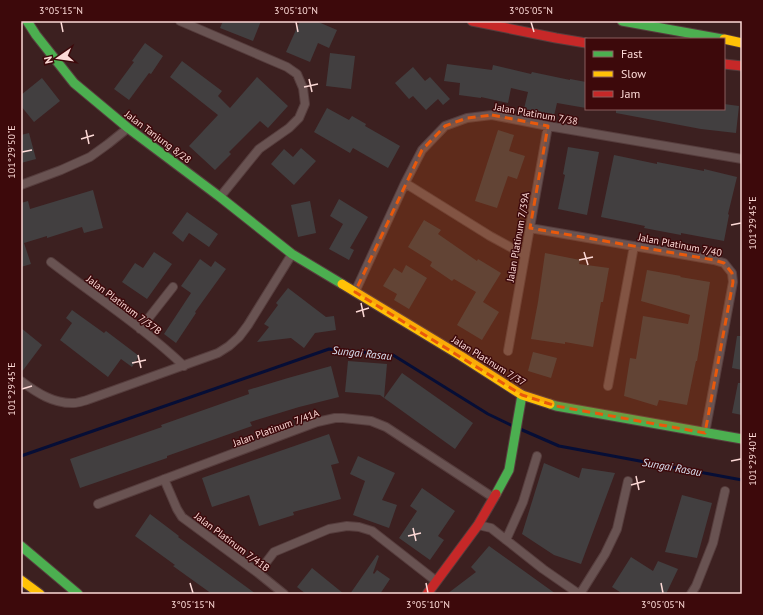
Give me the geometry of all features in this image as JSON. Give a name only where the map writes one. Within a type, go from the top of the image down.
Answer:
[{"type":"main road","name":"Jalan Tanjung 8/28","points":[[27,21],[36,35],[74,83],[128,128],[220,197],[292,254]]},
{"type":"main road","points":[[472,21],[585,43]]},
{"type":"main road","points":[[622,21],[717,38]]},
{"type":"main road","points":[[725,39],[742,43]]},
{"type":"main road","points":[[725,64],[742,66]]},
{"type":"main road","name":"Jalan Platinum 7/37","points":[[292,254],[462,356],[522,395],[556,406],[742,439]]},
{"type":"main road","points":[[427,594],[478,525],[509,470],[522,395]]},
{"type":"main road","points":[[21,546],[78,594]]},
{"type":"main road","points":[[21,580],[40,594]]},
{"type":"street","points":[[180,21],[287,67],[297,74],[303,88],[305,104],[299,118],[289,128],[258,149],[220,197]]},
{"type":"street","name":"Jalan Platinum 7/38","points":[[355,292],[405,183],[422,150],[445,126],[467,118],[492,115],[742,159]]},
{"type":"street","name":"Jalan Platinum 7/39A","points":[[508,351],[548,126]]},
{"type":"street","points":[[21,186],[90,157],[128,128]]},
{"type":"street","points":[[405,183],[490,236],[525,255]]},
{"type":"street","name":"Jalan Platinum 7/40","points":[[530,228],[724,263],[732,273],[733,282],[705,433]]},
{"type":"street","points":[[608,386],[634,246]]},
{"type":"street","points":[[21,381],[35,392],[49,399],[60,402],[74,403],[87,400],[218,353],[239,337],[248,325],[292,254]]},
{"type":"street","name":"Jalan Platinum 7/37B","points":[[51,262],[167,350],[184,366]]},
{"type":"street","points":[[140,329],[173,287]]},
{"type":"street","name":"Jalan Platinum 7/41A","points":[[98,504],[317,422],[335,418],[371,421],[386,427],[494,498]]},
{"type":"street","points":[[506,540],[523,502],[537,456]]},
{"type":"street","name":"Jalan Platinum 7/41B","points":[[164,479],[176,509],[182,518],[258,573],[284,594]]},
{"type":"street","points":[[478,525],[491,528],[543,569],[580,594],[605,554],[617,529],[628,481]]},
{"type":"street","points":[[691,594],[696,586],[712,544],[725,491]]},
{"type":"street","points":[[258,573],[274,552],[329,529],[348,526],[359,527],[372,531],[436,581]]},
{"type":"highlighted area","points":[[492,115],[548,126],[530,228],[714,260],[724,263],[732,273],[733,282],[705,433],[556,406],[522,395],[355,292],[422,150],[445,126],[467,118]]},
{"type":"building","points":[[223,21],[261,21],[253,41],[220,28]]},
{"type":"building","points":[[300,21],[316,21],[337,30],[329,48],[318,43],[310,62],[286,52]]},
{"type":"building","points":[[145,43],[163,56],[151,74],[149,73],[129,100],[114,89],[134,62],[132,61]]},
{"type":"building","points":[[330,53],[355,56],[351,89],[326,86]]},
{"type":"building","points":[[182,61],[222,91],[218,96],[230,108],[257,77],[288,106],[268,128],[260,121],[229,152],[231,154],[215,170],[189,146],[218,115],[170,77]]},
{"type":"building","points":[[447,64],[492,70],[493,65],[531,74],[532,72],[585,82],[585,108],[557,103],[554,116],[524,109],[528,92],[511,88],[508,103],[481,97],[459,95],[460,83],[444,81]]},
{"type":"building","points":[[413,67],[425,81],[430,77],[450,99],[443,105],[438,99],[426,110],[413,96],[409,99],[395,83]]},
{"type":"building","points":[[42,78],[60,101],[34,122],[21,106],[21,95]]},
{"type":"building","points":[[725,104],[739,106],[736,133],[701,129],[616,113],[616,110],[725,110]]},
{"type":"building","points":[[327,108],[349,120],[352,116],[366,124],[365,126],[400,146],[388,168],[353,148],[350,153],[314,132]]},
{"type":"building","points":[[498,130],[514,135],[509,151],[525,156],[517,179],[508,176],[497,208],[475,201]]},
{"type":"building","points":[[29,133],[36,159],[21,163],[21,135]]},
{"type":"building","points":[[568,147],[599,152],[587,215],[558,209],[565,175],[563,174]]},
{"type":"building","points":[[301,148],[316,161],[294,185],[271,164],[284,149],[293,157]]},
{"type":"building","points":[[614,155],[657,164],[657,162],[704,171],[704,169],[737,177],[728,214],[724,241],[644,228],[645,226],[601,217]]},
{"type":"building","points":[[93,190],[103,228],[84,233],[82,227],[47,238],[47,236],[24,243],[31,264],[21,267],[21,203],[28,201],[30,209]]},
{"type":"building","points":[[339,199],[368,217],[350,248],[354,250],[349,260],[329,249],[343,224],[330,216]]},
{"type":"building","points":[[310,201],[316,233],[298,237],[291,205]]},
{"type":"building","points":[[187,212],[218,234],[209,247],[189,233],[183,242],[172,233]]},
{"type":"building","points":[[424,220],[441,230],[438,234],[477,261],[478,259],[501,273],[483,302],[499,312],[482,340],[457,325],[476,292],[454,279],[452,281],[430,266],[432,262],[408,247]]},
{"type":"building","points":[[154,252],[172,264],[147,299],[122,282],[135,263],[143,268]]},
{"type":"building","points":[[545,253],[580,260],[579,264],[609,268],[593,347],[565,342],[565,344],[531,339]]},
{"type":"building","points":[[200,259],[211,267],[215,261],[226,269],[195,312],[196,313],[176,343],[164,334],[191,293],[181,286]]},
{"type":"building","points":[[406,265],[427,278],[409,309],[394,300],[397,294],[383,286],[394,268],[402,273]]},
{"type":"building","points":[[647,270],[710,282],[697,361],[687,405],[659,400],[657,406],[624,396],[630,358],[636,359],[643,316],[688,324],[690,315],[641,301]]},
{"type":"building","points":[[288,288],[326,317],[334,316],[336,330],[315,333],[304,348],[291,338],[257,342],[269,327],[264,324],[278,305],[276,303]]},
{"type":"building","points":[[72,310],[104,333],[106,331],[139,356],[132,367],[121,359],[108,377],[60,340],[72,323],[66,318]]},
{"type":"building","points":[[21,328],[42,345],[21,373]]},
{"type":"building","points":[[737,336],[742,336],[742,370],[732,368]]},
{"type":"building","points":[[533,352],[557,358],[551,378],[528,371]]},
{"type":"building","points":[[348,361],[387,364],[384,398],[380,395],[345,392]]},
{"type":"building","points":[[331,366],[339,397],[250,422],[252,426],[167,456],[167,458],[80,488],[70,459],[162,427],[161,425],[249,394],[248,390]]},
{"type":"building","points":[[402,373],[473,423],[455,449],[384,398]]},
{"type":"building","points":[[738,383],[742,383],[742,415],[732,413]]},
{"type":"building","points":[[329,434],[339,463],[331,465],[341,499],[293,512],[294,515],[259,526],[249,495],[212,507],[202,478]]},
{"type":"building","points":[[358,456],[395,473],[382,500],[397,505],[389,528],[353,515],[365,481],[350,474]]},
{"type":"building","points":[[544,463],[579,478],[582,468],[615,473],[581,564],[554,555],[522,534]]},
{"type":"building","points":[[422,488],[455,511],[438,536],[444,540],[430,560],[399,538],[417,511],[410,506]]},
{"type":"building","points":[[682,495],[712,503],[697,558],[665,552]]},
{"type":"building","points":[[150,514],[179,536],[178,537],[256,594],[212,594],[173,566],[175,565],[135,536]]},
{"type":"building","points":[[489,546],[556,594],[447,594],[476,572],[471,567]]},
{"type":"building","points":[[377,555],[379,556],[373,573],[374,574],[377,570],[390,579],[380,594],[350,594]]},
{"type":"building","points":[[631,557],[653,571],[658,561],[678,569],[666,594],[623,594],[612,587]]},
{"type":"building","points":[[312,568],[344,594],[306,594],[297,587]]},
{"type":"waterway","name":"Sungai Rasau","points":[[21,456],[329,349],[393,355],[488,414],[515,427]]},
{"type":"waterway","name":"Sungai Rasau","points":[[520,429],[559,446],[742,480]]},
{"type":"traffic: fast","points":[[27,21],[36,35],[74,83],[128,128],[220,197],[292,254],[342,284]]},
{"type":"traffic: fast","points":[[622,21],[716,38]]},
{"type":"traffic: fast","points":[[496,494],[509,470],[522,395]]},
{"type":"traffic: fast","points":[[550,404],[742,439]]},
{"type":"traffic: fast","points":[[21,546],[78,594]]},
{"type":"traffic: slow","points":[[725,39],[742,43]]},
{"type":"traffic: slow","points":[[342,284],[522,395],[550,404]]},
{"type":"traffic: slow","points":[[21,580],[40,594]]},
{"type":"traffic: jam","points":[[472,21],[585,43]]},
{"type":"traffic: jam","points":[[725,64],[742,66]]},
{"type":"traffic: jam","points":[[427,594],[478,525],[496,494]]}]
